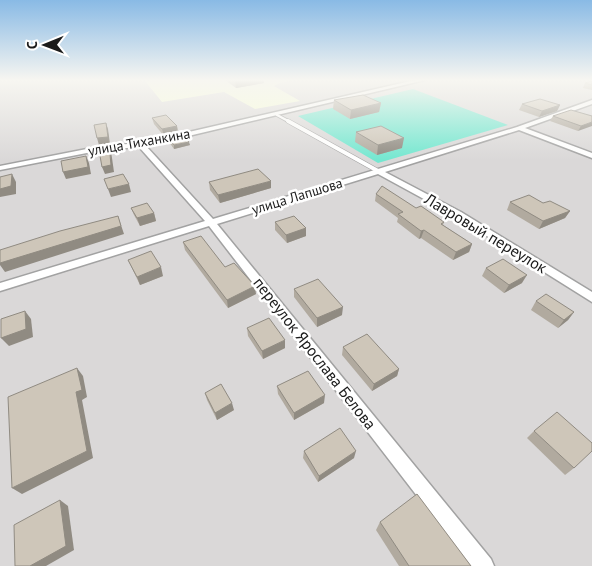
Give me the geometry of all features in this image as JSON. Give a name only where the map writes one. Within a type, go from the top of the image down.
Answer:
[{"type":"street","name":"улица Тиханкина","points":[[0,168],[102,148],[141,145],[313,106]]},
{"type":"street","name":"улица Лапшова","points":[[0,287],[519,128],[580,106]]},
{"type":"street","points":[[519,128],[592,156]]},
{"type":"street","name":"переулок Ярослава Белова","points":[[141,145],[211,222],[484,566]]},
{"type":"street","name":"Лавровый переулок","points":[[378,171],[458,214],[592,298]]},
{"type":"lane","points":[[277,115],[378,171]]},
{"type":"shaded area","points":[[0,106],[592,106],[592,566],[0,566]]},
{"type":"shaded area","points":[[250,106],[270,106],[255,109]]},
{"type":"shaded area","points":[[339,106],[459,106],[508,125],[378,163],[298,116]]},
{"type":"building","points":[[345,106],[366,106],[351,110]]},
{"type":"building","points":[[529,106],[556,106],[542,111]]},
{"type":"building","points":[[571,110],[592,116],[592,122],[581,126],[553,116]]},
{"type":"building","points":[[166,115],[177,126],[162,129],[152,118]]},
{"type":"building","points":[[106,123],[108,137],[97,138],[94,125]]},
{"type":"building","points":[[381,126],[404,138],[378,145],[356,132]]},
{"type":"building","points":[[183,136],[189,142],[174,145],[168,139]]},
{"type":"building","points":[[109,144],[111,165],[102,167],[98,145]]},
{"type":"building","points":[[86,156],[88,167],[63,172],[61,161]]},
{"type":"building","points":[[258,169],[271,181],[218,195],[209,182]]},
{"type":"building","points":[[12,174],[11,186],[0,189],[0,177]]},
{"type":"building","points":[[123,174],[129,184],[108,189],[104,179]]},
{"type":"building","points":[[382,186],[416,208],[421,206],[444,222],[441,224],[472,244],[456,252],[424,230],[421,231],[398,214],[403,212],[376,194]]},
{"type":"building","points":[[529,195],[543,203],[550,201],[570,211],[543,221],[510,202]]},
{"type":"building","points":[[147,203],[154,213],[137,218],[131,208]]},
{"type":"building","points":[[118,216],[121,226],[0,263],[0,250],[60,231]]},
{"type":"building","points":[[294,216],[306,228],[286,235],[275,222]]},
{"type":"building","points":[[201,236],[225,267],[234,263],[255,286],[227,300],[183,242]]},
{"type":"building","points":[[151,251],[161,267],[137,277],[128,260]]},
{"type":"building","points":[[503,259],[527,275],[509,285],[486,268]]},
{"type":"building","points":[[318,279],[343,307],[317,318],[294,289]]},
{"type":"building","points":[[546,294],[574,312],[564,320],[536,301]]},
{"type":"building","points":[[25,311],[26,329],[1,338],[1,319]]},
{"type":"building","points":[[269,318],[285,340],[262,351],[247,328]]},
{"type":"building","points":[[367,334],[399,369],[374,384],[343,347]]},
{"type":"building","points":[[77,368],[82,390],[76,392],[87,451],[12,488],[8,397]]},
{"type":"building","points":[[308,371],[325,395],[294,413],[277,386]]},
{"type":"building","points":[[221,384],[232,403],[215,413],[205,393]]},
{"type":"building","points":[[557,412],[592,443],[592,451],[574,468],[534,431]]},
{"type":"building","points":[[340,428],[356,451],[319,476],[304,451]]},
{"type":"building","points":[[417,494],[471,566],[409,566],[380,522]]},
{"type":"building","points":[[60,500],[66,546],[30,566],[15,566],[14,525]]}]
